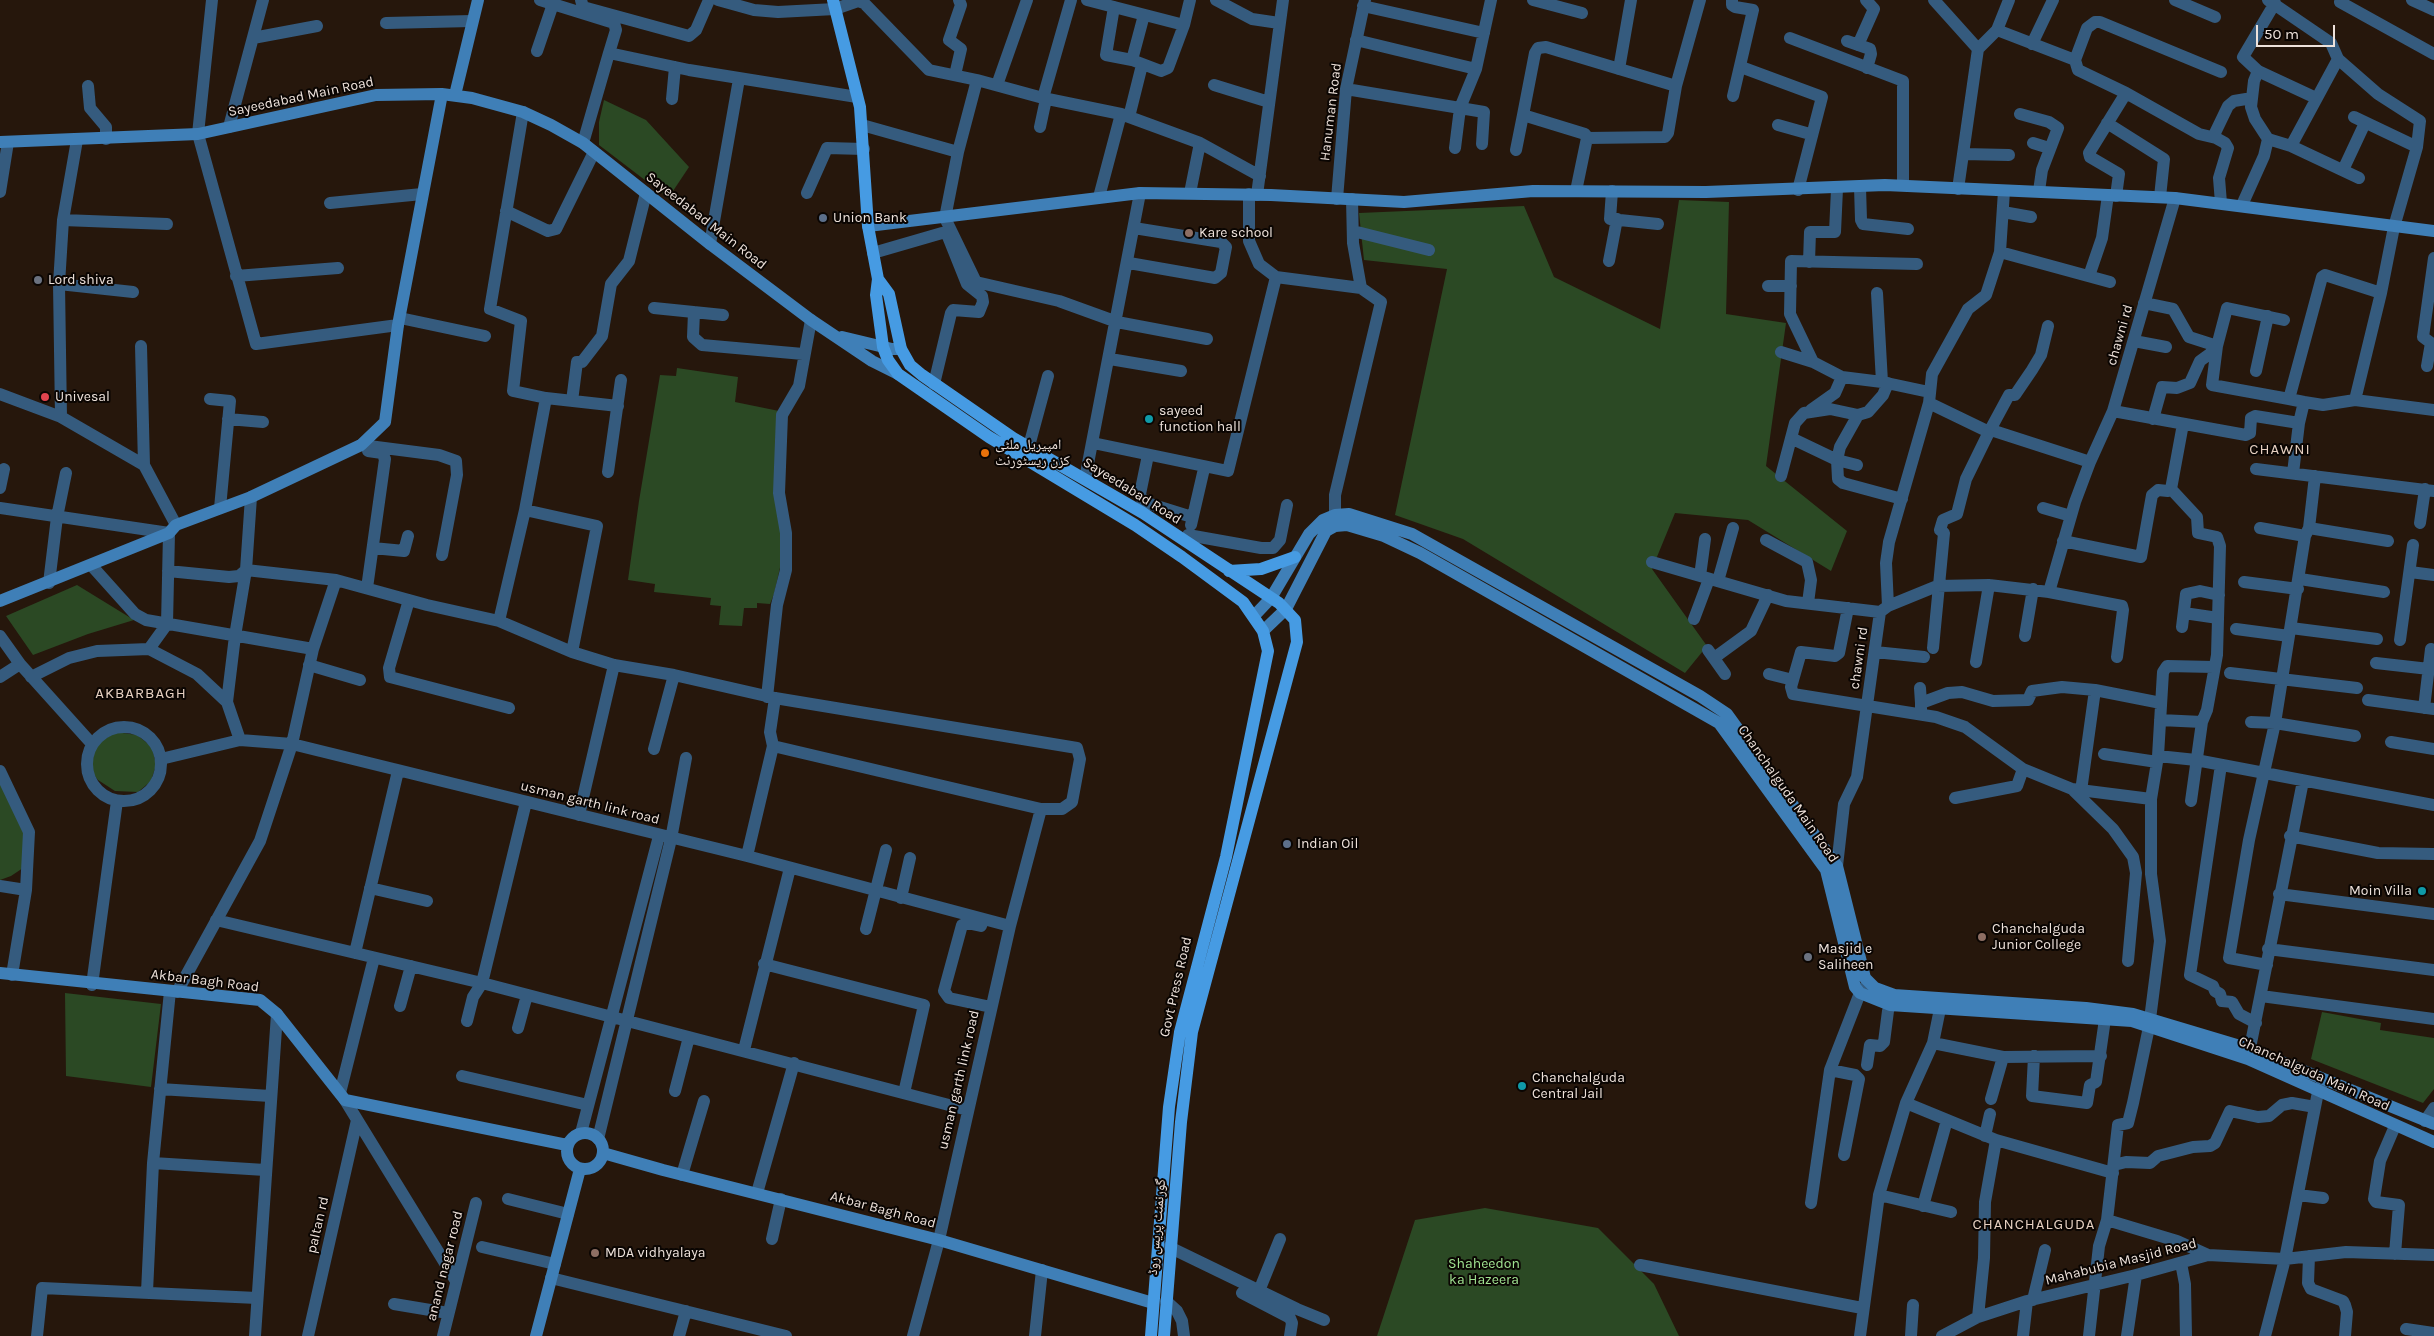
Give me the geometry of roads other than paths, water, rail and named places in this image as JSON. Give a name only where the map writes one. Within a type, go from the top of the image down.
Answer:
[{"type":"main road","points":[[834,4],[857,97],[862,126],[868,226],[878,279],[876,295],[883,347]]},
{"type":"main road","points":[[878,279],[889,294],[901,349]]},
{"type":"main road","name":"Sayeedabad Road","points":[[883,347],[888,360],[898,374],[989,437],[1135,525],[1243,602],[1263,631],[1268,651]]},
{"type":"main road","name":"Sayeedabad Road","points":[[901,349],[910,364],[971,411],[1188,539],[1229,571],[1278,603]]},
{"type":"main road","points":[[898,374],[899,364],[903,362],[910,364]]},
{"type":"main road","points":[[1229,571],[1261,568],[1295,557]]},
{"type":"main road","name":"گورنمنٹ پریس روڈ","points":[[1164,1336],[1159,1302],[1169,1246],[1192,1032],[1297,642],[1295,620],[1278,603]]},
{"type":"main road","name":"Govt Press Road","points":[[1151,1336],[1159,1302],[1169,1107],[1180,1032],[1226,857],[1268,651]]},
{"type":"street","points":[[212,0],[198,134],[256,344],[399,321],[486,336]]},
{"type":"street","points":[[229,127],[263,0]]},
{"type":"street","points":[[455,95],[478,0]]},
{"type":"street","points":[[540,0],[616,20],[689,36],[696,30],[708,0]]},
{"type":"street","points":[[581,0],[583,7],[616,20]]},
{"type":"street","points":[[718,0],[754,5],[778,12],[834,4],[864,3],[930,70],[1125,116],[1200,143],[1260,176]]},
{"type":"street","points":[[955,75],[961,49],[949,40],[961,5],[959,0]]},
{"type":"street","points":[[997,85],[1027,0]]},
{"type":"street","points":[[1040,127],[1045,98],[1071,0]]},
{"type":"street","points":[[1087,0],[1184,25]]},
{"type":"street","points":[[1114,7],[1105,53],[1108,56],[1161,71],[1168,68],[1184,25],[1190,0]]},
{"type":"street","points":[[1216,0],[1252,18],[1279,23]]},
{"type":"street","points":[[1263,631],[1278,603],[1335,520],[1336,495],[1381,302],[1361,288],[1276,277],[1259,264],[1249,241],[1253,194],[1260,176],[1283,0]]},
{"type":"street","points":[[1455,148],[1460,108],[1476,69],[1491,0]]},
{"type":"street","points":[[1533,0],[1582,13]]},
{"type":"street","points":[[1619,69],[1631,0]]},
{"type":"street","points":[[1523,115],[1580,131],[1587,138],[1665,137],[1668,133],[1676,86],[1700,0]]},
{"type":"street","points":[[1732,0],[1732,5],[1736,7],[1753,10],[1733,96]]},
{"type":"street","points":[[1934,0],[1978,49]]},
{"type":"street","points":[[2032,44],[2053,0]]},
{"type":"street","points":[[2175,0],[2215,17]]},
{"type":"street","points":[[2412,0],[2434,10]]},
{"type":"street","points":[[1866,68],[1872,51],[1852,43],[1874,9],[1867,1]]},
{"type":"street","points":[[1958,189],[1978,49],[1997,30],[2006,1]]},
{"type":"street","points":[[2316,98],[2258,71],[2244,60],[2243,54],[2271,2],[2331,43],[2338,59],[2378,94],[2420,121],[2417,147],[2394,227],[2381,293],[2355,400]]},
{"type":"street","points":[[2340,2],[2434,54]]},
{"type":"street","points":[[1364,3],[1484,33]]},
{"type":"street","name":"Hanuman Road","points":[[1337,198],[1346,89],[1364,3]]},
{"type":"street","points":[[537,51],[553,4]]},
{"type":"street","points":[[1099,197],[1125,116],[1137,63],[1144,14]]},
{"type":"street","points":[[583,143],[616,30],[616,20]]},
{"type":"street","points":[[386,23],[472,21]]},
{"type":"street","points":[[2221,72],[2100,22],[2095,22],[2087,28],[2075,60],[2078,70],[2126,93],[2199,134],[2216,138],[2225,143],[2228,148],[2219,178],[2221,203]]},
{"type":"street","points":[[253,38],[317,26]]},
{"type":"street","points":[[1997,30],[2075,60]]},
{"type":"street","points":[[1790,38],[1866,68],[1896,77],[1904,85],[1903,185]]},
{"type":"street","points":[[1356,40],[1476,69]]},
{"type":"street","points":[[1516,150],[1535,53],[1538,48],[1546,47],[1676,86]]},
{"type":"street","points":[[609,53],[739,79],[857,97]]},
{"type":"street","points":[[2291,146],[2338,59]]},
{"type":"street","points":[[1740,66],[1822,96],[1810,134],[1798,190]]},
{"type":"street","points":[[672,99],[675,67]]},
{"type":"street","points":[[2258,71],[2254,81],[2252,114],[2268,139],[2291,146],[2359,178]]},
{"type":"street","points":[[710,244],[739,79]]},
{"type":"street","points":[[977,80],[958,152],[945,218],[976,282],[1058,301],[1117,322],[1207,339]]},
{"type":"street","points":[[1214,85],[1269,102]]},
{"type":"street","points":[[88,86],[90,108],[106,127],[106,139]]},
{"type":"street","points":[[1346,89],[1485,112],[1482,144]]},
{"type":"street","points":[[2089,276],[2102,238],[2119,174],[2090,156],[2089,153],[2126,93]]},
{"type":"street","points":[[0,601],[49,583],[220,508],[251,497],[357,447],[385,422],[399,321],[442,94]]},
{"type":"street","name":"Sayeedabad Main Road","points":[[4,142],[198,134],[376,95],[455,95],[523,112],[583,143],[710,244],[811,320],[872,361],[898,374]]},
{"type":"street","points":[[2216,138],[2215,132],[2228,106],[2234,101],[2252,98]]},
{"type":"street","points":[[523,112],[490,309],[521,321],[513,391],[546,398],[618,406]]},
{"type":"street","points":[[2020,114],[2057,126],[2049,148],[2039,191]]},
{"type":"street","points":[[2343,170],[2360,120],[2417,147]]},
{"type":"street","points":[[2107,123],[2164,159],[2160,197]]},
{"type":"street","points":[[1778,125],[1810,134]]},
{"type":"street","points":[[862,126],[958,152]]},
{"type":"street","points":[[1576,191],[1587,138]]},
{"type":"street","points":[[2242,205],[2264,156],[2268,139]]},
{"type":"street","points":[[61,417],[59,284],[63,220],[77,140]]},
{"type":"street","points":[[0,192],[4,142]]},
{"type":"street","points":[[1190,193],[1200,143]]},
{"type":"street","points":[[2033,143],[2049,148]]},
{"type":"street","points":[[807,193],[827,148],[864,148]]},
{"type":"street","points":[[506,211],[548,231],[556,229],[594,152]]},
{"type":"street","points":[[1963,154],[2010,154]]},
{"type":"street","points":[[868,226],[1140,193],[1253,194],[1404,202],[1533,191],[1798,190],[1903,185],[2176,198],[2434,231]]},
{"type":"street","points":[[1860,187],[1861,220],[1863,224],[1908,229]]},
{"type":"street","points":[[1809,262],[1810,232],[1835,232],[1837,188]]},
{"type":"street","points":[[1612,191],[1610,219],[1658,224]]},
{"type":"street","name":"chawni rd","points":[[1831,868],[1844,804],[1857,777],[1875,652],[1884,609],[1889,542],[1929,397],[1932,374],[1941,354],[1968,309],[1986,295],[2000,252],[2004,191]]},
{"type":"street","points":[[572,401],[577,362],[582,362],[602,336],[611,284],[629,261],[646,193]]},
{"type":"street","points":[[1086,479],[1129,262],[1140,193]]},
{"type":"street","points":[[330,203],[422,194]]},
{"type":"street","name":"chawni rd","points":[[2049,592],[2063,541],[2090,462],[2113,411],[2176,198]]},
{"type":"street","points":[[1352,199],[1352,231],[1361,288]]},
{"type":"street","points":[[2003,212],[2031,217]]},
{"type":"street","points":[[1609,261],[1617,219]]},
{"type":"street","points":[[63,220],[167,224]]},
{"type":"street","points":[[1129,262],[1216,278],[1221,273],[1226,247],[1221,242],[1134,228]]},
{"type":"street","points":[[1352,231],[1429,250]]},
{"type":"street","points":[[873,253],[942,233],[946,234],[967,284],[982,296],[983,302],[979,312],[953,310],[951,313],[934,384]]},
{"type":"street","points":[[2000,252],[2110,282]]},
{"type":"street","points":[[2427,366],[2431,343],[2423,337],[2434,258]]},
{"type":"street","points":[[1813,362],[1790,314],[1792,261],[1917,264]]},
{"type":"street","points":[[236,276],[338,268]]},
{"type":"street","points":[[2289,399],[2294,373],[2323,275],[2381,293]]},
{"type":"street","points":[[1093,444],[1227,471],[1276,277]]},
{"type":"street","points":[[59,284],[132,292]]},
{"type":"street","points":[[1768,286],[1791,286]]},
{"type":"street","points":[[1811,410],[1830,409],[1858,414],[1868,412],[1883,395],[1885,382],[1877,293]]},
{"type":"street","points":[[2144,303],[2173,309],[2188,337],[2216,345]]},
{"type":"street","points":[[654,308],[723,315]]},
{"type":"street","points":[[2284,320],[2227,308],[2216,345],[2212,385],[2323,405],[2355,400],[2434,410]]},
{"type":"street","points":[[694,312],[692,337],[702,345],[803,354]]},
{"type":"street","points":[[2256,371],[2268,316]]},
{"type":"street","points":[[747,856],[773,746],[770,732],[777,604],[786,570],[786,533],[779,493],[782,415],[799,386],[803,354],[811,320]]},
{"type":"street","points":[[1932,648],[1944,533],[1940,530],[1942,520],[1956,514],[1966,479],[2009,395],[2015,395],[2041,355],[2048,326]]},
{"type":"street","name":"Sayeedabad Main Road","points":[[835,335],[883,347],[901,349]]},
{"type":"street","points":[[2134,341],[2166,347]]},
{"type":"street","points":[[2152,419],[2162,387],[2177,388],[2190,383],[2200,360],[2210,354],[2216,345]]},
{"type":"street","points":[[141,346],[144,465],[172,529],[166,624],[149,649]]},
{"type":"street","points":[[872,361],[888,360],[901,349]]},
{"type":"street","points":[[1781,352],[1813,362],[1842,376],[1885,382],[1929,397],[1990,431],[2090,462]]},
{"type":"street","points":[[1110,359],[1181,371]]},
{"type":"street","points":[[1029,446],[1048,376]]},
{"type":"street","points":[[1780,476],[1795,423],[1804,413],[1835,393],[1842,376]]},
{"type":"street","points":[[608,472],[621,380]]},
{"type":"street","points":[[0,394],[61,417],[144,465]]},
{"type":"street","points":[[499,621],[525,510],[546,398]]},
{"type":"street","points":[[210,399],[230,401],[220,508]]},
{"type":"street","points":[[2293,473],[2299,423],[2304,402]]},
{"type":"street","points":[[2113,411],[2246,435],[2250,434],[2251,418],[2255,416],[2299,423]]},
{"type":"street","points":[[1858,414],[1840,447],[1837,460],[1838,479],[1843,483],[1902,499]]},
{"type":"street","points":[[228,419],[263,422]]},
{"type":"street","points":[[2171,489],[2183,424]]},
{"type":"street","points":[[1791,438],[1837,460],[1857,465]]},
{"type":"street","points":[[357,447],[384,455],[367,588]]},
{"type":"street","points":[[357,447],[439,455],[456,461],[457,475],[442,555]]},
{"type":"street","points":[[1147,460],[1140,494],[1142,499],[1147,503],[1192,517]]},
{"type":"street","points":[[0,488],[4,469]]},
{"type":"street","points":[[2256,469],[2430,490],[2420,523]]},
{"type":"street","points":[[49,583],[57,517],[66,473]]},
{"type":"street","points":[[1203,473],[1188,539],[1273,548],[1280,540],[1287,505]]},
{"type":"street","points":[[2267,965],[2229,958],[2249,840],[2275,723],[2315,476]]},
{"type":"street","points":[[2063,541],[2140,558],[2152,495],[2158,490],[2168,491],[2171,489]]},
{"type":"street","points":[[2171,489],[2197,517],[2198,533],[2217,537],[2220,546],[2217,655],[2207,710],[2202,722],[2191,801]]},
{"type":"street","points":[[240,740],[227,702],[246,570],[251,497]]},
{"type":"street","points":[[0,508],[57,517],[172,529]]},
{"type":"street","points":[[2044,508],[2071,516]]},
{"type":"street","points":[[525,510],[597,526],[572,652]]},
{"type":"street","name":"Chanchalguda Main Road","points":[[1335,520],[1349,514],[1414,535],[1691,691],[1727,714],[1831,868],[1865,978],[1864,988],[1892,1000],[2149,1022]]},
{"type":"street","points":[[1254,616],[1278,603],[1295,557],[1309,534],[1324,520],[1335,520]]},
{"type":"street","name":"Chanchalguda Main Road","points":[[1335,520],[1384,536],[1407,547],[1719,723],[1831,868]]},
{"type":"street","points":[[1694,619],[1709,579],[1733,528]]},
{"type":"street","points":[[2260,528],[2388,541]]},
{"type":"street","points":[[1407,547],[1414,535]]},
{"type":"street","points":[[372,548],[404,551],[408,536]]},
{"type":"street","points":[[1705,539],[1709,579]]},
{"type":"street","points":[[1766,540],[1807,562],[1811,580],[1808,603]]},
{"type":"street","points":[[2400,640],[2414,545]]},
{"type":"street","points":[[1652,562],[1768,595],[1848,608],[1884,609],[1937,586],[1989,585],[2033,589],[2122,606],[2117,657]]},
{"type":"street","points":[[91,565],[135,614],[146,620],[313,649]]},
{"type":"street","points":[[168,571],[229,577],[239,576],[246,570],[336,580],[409,600],[499,621],[572,652],[614,665],[674,675],[771,698],[1077,748],[1080,759],[1072,802],[1062,809],[1041,809],[773,746]]},
{"type":"street","points":[[2410,572],[2434,575]]},
{"type":"street","points":[[147,1292],[153,1163],[160,1089],[174,991],[260,841],[292,744],[313,649],[336,580]]},
{"type":"street","points":[[2244,582],[2299,584],[2384,592]]},
{"type":"street","points":[[1976,662],[1989,585]]},
{"type":"street","points":[[2025,636],[2033,589]]},
{"type":"street","points":[[2182,627],[2186,594],[2200,591],[2219,595]]},
{"type":"street","points":[[1725,674],[1711,654],[1751,631],[1768,595]]},
{"type":"street","points":[[409,600],[389,668],[390,676],[509,708]]},
{"type":"street","points":[[1848,608],[1839,654],[1835,656],[1801,652],[1790,690],[1793,694],[1868,705],[1921,708],[1965,727],[2023,769],[2077,790],[2151,799]]},
{"type":"street","points":[[2184,613],[2218,618]]},
{"type":"street","points":[[2236,629],[2377,639]]},
{"type":"street","points":[[0,636],[31,677],[92,744]]},
{"type":"street","points":[[31,677],[69,658],[98,650],[149,649],[196,674],[227,702]]},
{"type":"street","points":[[2368,700],[2429,708],[2431,649]]},
{"type":"street","points":[[1875,652],[1924,657]]},
{"type":"street","points":[[2376,663],[2429,669]]},
{"type":"street","points":[[0,677],[20,664]]},
{"type":"street","points":[[310,665],[360,680]]},
{"type":"street","points":[[580,816],[614,665]]},
{"type":"street","points":[[2089,1336],[2099,1246],[2107,1220],[2118,1125],[2128,1123],[2149,1022],[2160,941],[2151,874],[2151,799],[2157,759],[2163,672],[2167,666],[2214,667]]},
{"type":"street","points":[[2230,673],[2358,688]]},
{"type":"street","points":[[1769,674],[1793,680]]},
{"type":"street","points":[[654,749],[674,675]]},
{"type":"street","points":[[1921,708],[1962,692],[1993,701],[2028,700],[2032,691],[2062,687],[2094,690],[2161,703]]},
{"type":"street","points":[[1920,688],[1921,708]]},
{"type":"street","points":[[2077,790],[2094,690]]},
{"type":"street","points":[[2160,720],[2202,722]]},
{"type":"street","points":[[2250,722],[2275,723],[2355,736]]},
{"type":"street","points":[[128,727],[144,733],[154,741],[161,759],[161,772],[152,790],[141,798],[129,802],[105,797],[92,785],[86,765],[92,744],[101,735],[115,728],[128,727]]},
{"type":"street","name":"usman garth link road","points":[[161,759],[240,740],[292,744],[747,856],[1010,926]]},
{"type":"street","points":[[2391,742],[2434,749]]},
{"type":"street","points":[[2104,754],[2157,759],[2196,760],[2434,805]]},
{"type":"street","points":[[581,1133],[611,1016],[665,837],[686,758]]},
{"type":"street","points":[[2221,765],[2190,975],[2213,986],[2215,992],[2220,994],[2222,1000],[2232,1002],[2239,1014],[2256,1023]]},
{"type":"street","points":[[1955,798],[2017,786],[2023,769]]},
{"type":"street","points":[[355,953],[398,770]]},
{"type":"street","points":[[1,775],[28,832],[26,890],[6,974]]},
{"type":"street","points":[[2249,1054],[2290,836],[2303,781]]},
{"type":"street","points":[[2077,790],[2113,829],[2133,857],[2136,873],[2128,961]]},
{"type":"street","points":[[92,984],[117,801]]},
{"type":"street","points":[[467,1021],[473,997],[482,982],[526,802]]},
{"type":"street","name":"usman garth link road","points":[[913,1336],[939,1240],[989,1007],[1041,809]]},
{"type":"street","points":[[2290,836],[2378,853],[2434,854]]},
{"type":"street","points":[[598,1139],[590,1133],[581,1133],[574,1136],[567,1145],[567,1156],[570,1162],[580,1169],[595,1166],[603,1153],[598,1139],[626,1020],[665,837]]},
{"type":"street","points":[[866,929],[886,850]]},
{"type":"street","points":[[901,898],[910,858]]},
{"type":"street","points":[[744,1050],[764,964],[790,868]]},
{"type":"street","points":[[2136,873],[2151,874]]},
{"type":"street","points":[[0,886],[26,890]]},
{"type":"street","points":[[370,888],[426,901]]},
{"type":"street","points":[[2279,894],[2434,914]]},
{"type":"street","points":[[216,920],[482,982],[968,1110]]},
{"type":"street","points":[[967,923],[1004,932],[989,1007],[949,998],[945,994],[962,925],[967,923]]},
{"type":"street","points":[[2268,949],[2434,970]]},
{"type":"street","points":[[374,958],[342,1097],[456,1281]]},
{"type":"street","points":[[764,964],[924,1005],[904,1092]]},
{"type":"street","points":[[400,1006],[411,966]]},
{"type":"street","name":"Akbar Bagh Road","points":[[6,974],[260,1000],[276,1014],[342,1097]]},
{"type":"street","points":[[1811,1203],[1830,1070],[1864,988]]},
{"type":"street","points":[[518,1028],[527,994]]},
{"type":"street","points":[[2261,996],[2434,1020]]},
{"type":"street","points":[[1867,1065],[1870,1045],[1880,1046],[1884,1042],[1892,1000]]},
{"type":"street","points":[[1860,1336],[1862,1308],[1879,1195],[1906,1103],[1933,1043],[1942,1004]]},
{"type":"street","name":"Chanchalguda Main Road","points":[[1942,1004],[2086,1008],[2133,1014],[2149,1022],[2325,1080],[2430,1123]]},
{"type":"street","points":[[255,1336],[276,1014]]},
{"type":"street","points":[[2034,1056],[2032,1096],[2087,1103],[2090,1086],[2096,1082],[2105,1019]]},
{"type":"street","points":[[675,1091],[689,1037]]},
{"type":"street","points":[[1933,1043],[2003,1057],[2101,1056]]},
{"type":"street","name":"Chanchalguda Main Road","points":[[2249,1054],[2318,1092],[2434,1142]]},
{"type":"street","points":[[1991,1099],[2003,1057]]},
{"type":"street","points":[[758,1193],[794,1063]]},
{"type":"street","points":[[1830,1070],[1855,1075],[1859,1079],[1844,1155]]},
{"type":"street","points":[[462,1076],[588,1105]]},
{"type":"street","points":[[2265,1336],[2285,1260],[2318,1092],[2325,1080]]},
{"type":"street","points":[[160,1089],[270,1096]]},
{"type":"street","points":[[342,1097],[567,1145]]},
{"type":"street","points":[[682,1174],[704,1101]]},
{"type":"street","points":[[1906,1103],[1990,1138],[2114,1169],[2126,1162],[2150,1163],[2158,1156],[2192,1147],[2210,1146],[2215,1143],[2230,1111],[2258,1117],[2269,1116],[2282,1105],[2292,1103],[2315,1107]]},
{"type":"street","points":[[2430,1123],[2434,1108]]},
{"type":"street","points":[[1978,1317],[1984,1258],[1990,1114]]},
{"type":"street","name":"paltan rd","points":[[308,1336],[357,1120]]},
{"type":"street","points":[[1923,1206],[1947,1120]]},
{"type":"street","points":[[2395,1126],[2380,1161],[2374,1199],[2376,1202],[2399,1205],[2395,1254]]},
{"type":"street","name":"Akbar Bagh Road","points":[[603,1153],[939,1240],[1159,1302]]},
{"type":"street","points":[[153,1163],[265,1170]]},
{"type":"street","points":[[536,1336],[580,1169]]},
{"type":"street","points":[[1879,1195],[1951,1212]]},
{"type":"street","points":[[2298,1195],[2323,1198]]},
{"type":"street","points":[[508,1199],[568,1214]]},
{"type":"street","points":[[772,1239],[781,1199]]},
{"type":"street","name":"anand nagar road","points":[[443,1336],[476,1203]]},
{"type":"street","points":[[2107,1220],[2177,1241],[2208,1255]]},
{"type":"street","points":[[1259,1291],[1280,1239]]},
{"type":"street","points":[[1169,1246],[1259,1291],[1324,1320]]},
{"type":"street","points":[[482,1247],[555,1264]]},
{"type":"street","points":[[2023,1336],[2030,1300],[2045,1250]]},
{"type":"street","name":"Mahabubia Masjid Road","points":[[1942,1336],[1978,1317],[2030,1300],[2136,1276],[2208,1255],[2285,1260],[2346,1252],[2434,1255]]},
{"type":"street","points":[[2309,1256],[2309,1287],[2315,1292],[2342,1301],[2345,1305],[2347,1312],[2345,1336]]},
{"type":"street","points":[[2181,1263],[2185,1284],[2186,1336]]},
{"type":"street","points":[[1640,1265],[1862,1308]]},
{"type":"street","points":[[1035,1336],[1042,1270]]},
{"type":"street","points":[[2127,1336],[2136,1276]]},
{"type":"street","points":[[552,1278],[786,1336]]},
{"type":"street","points":[[37,1336],[42,1288],[258,1298]]},
{"type":"street","points":[[1242,1293],[1290,1318],[1292,1323],[1290,1336]]},
{"type":"street","points":[[1159,1302],[1180,1316],[1184,1336]]},
{"type":"street","points":[[394,1304],[448,1313]]},
{"type":"street","points":[[1911,1336],[1913,1305]]},
{"type":"street","points":[[679,1336],[686,1312]]},
{"type":"street","points":[[2406,1329],[2434,1332]]},
{"type":"place","name":"Union Bank","points":[[823,218]]},
{"type":"place","name":"Kare school","points":[[1189,233]]},
{"type":"place","name":"Lord shiva","points":[[38,280]]},
{"type":"place","name":"Univesal","points":[[45,397]]},
{"type":"place","name":"sayeed function hall","points":[[1149,419]]},
{"type":"place","name":"امپیریل ملٹی کزن ریسٹورنٹ","points":[[985,453]]},
{"type":"place","name":"Indian Oil","points":[[1287,844]]},
{"type":"place","name":"Moin Villa","points":[[2422,891]]},
{"type":"place","name":"Chanchalguda Junior College","points":[[1982,937]]},
{"type":"place","name":"Masjid e Saliheen","points":[[1808,957]]},
{"type":"place","name":"Chanchalguda Central Jail","points":[[1522,1086]]},
{"type":"place","name":"MDA vidhyalaya","points":[[595,1253]]},
{"type":"district","name":"CHAWNI","points":[[2280,450]]},
{"type":"district","name":"AKBARBAGH","points":[[141,694]]},
{"type":"district","name":"CHANCHALGUDA","points":[[2034,1225]]},
{"type":"park label","name":"Shaheedon ka Hazeera","points":[[1484,1272]]}]
